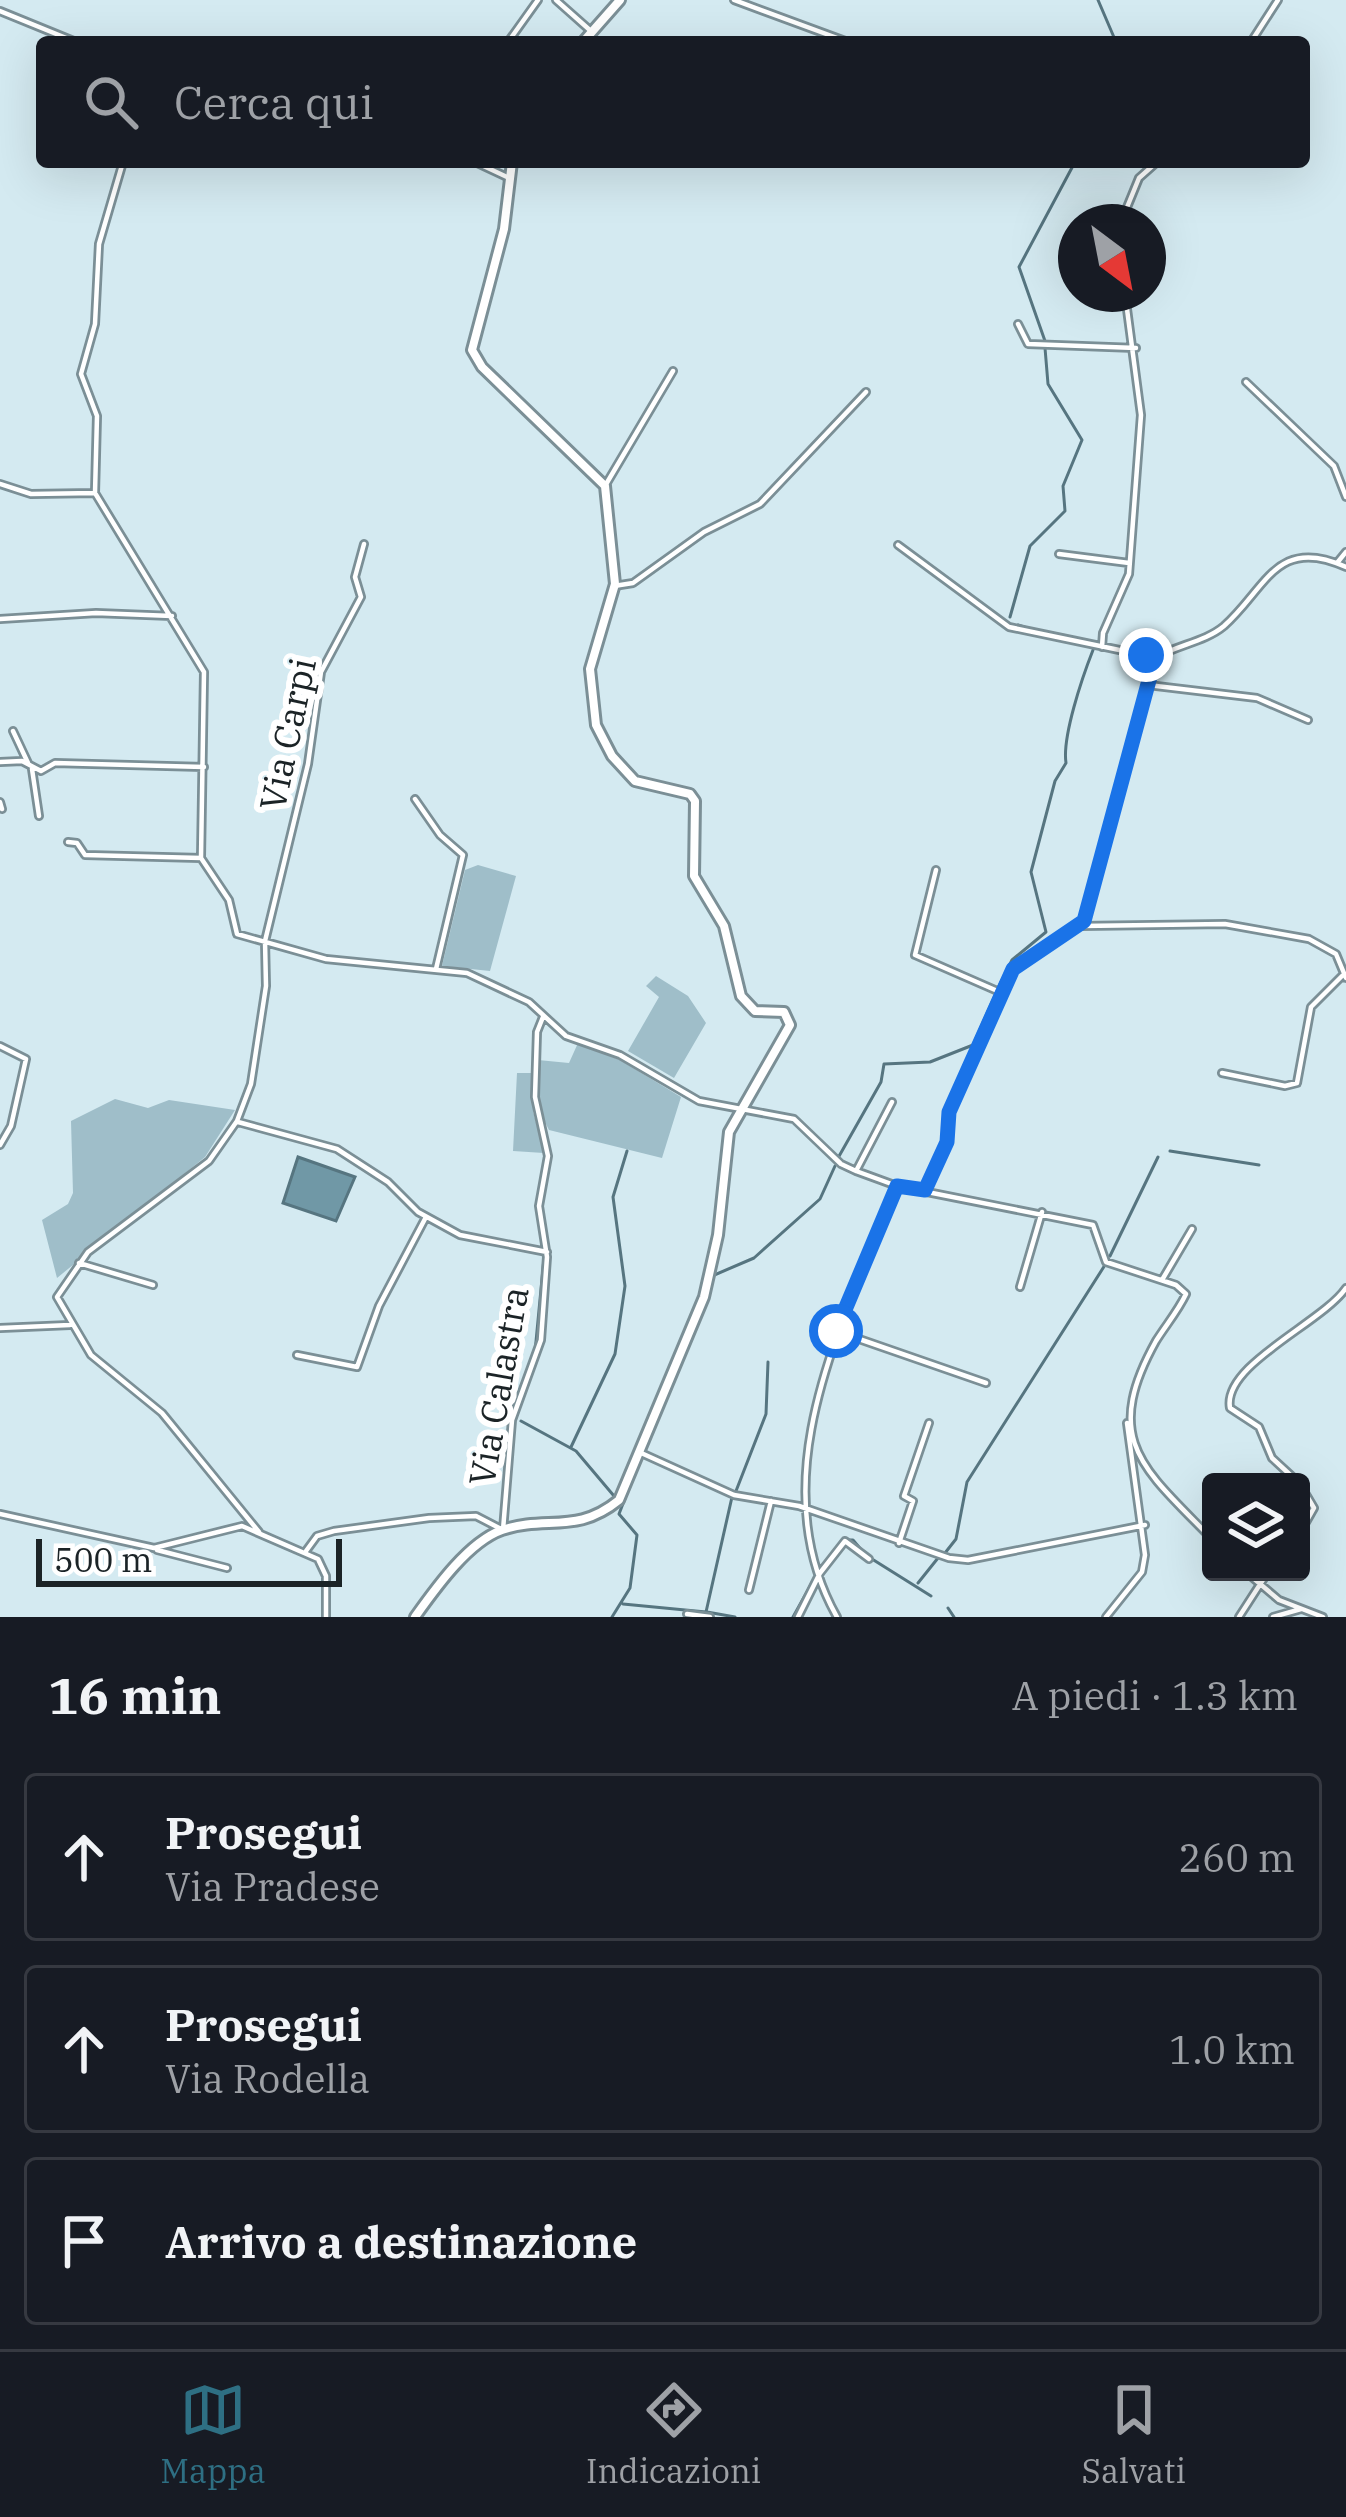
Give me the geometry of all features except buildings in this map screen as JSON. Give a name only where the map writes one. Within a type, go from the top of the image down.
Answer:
[{"type":"street","points":[[512,36],[538,0]]},
{"type":"street","points":[[556,0],[592,32]]},
{"type":"street","points":[[588,36],[620,0]]},
{"type":"street","points":[[734,0],[832,36]]},
{"type":"street","points":[[1255,36],[1278,0]]},
{"type":"street","points":[[0,11],[61,36]]},
{"type":"street","points":[[0,484],[31,494],[95,494],[97,416],[81,374],[95,323],[99,244],[121,168]]},
{"type":"street","points":[[492,168],[506,177]]},
{"type":"street","points":[[306,1551],[316,1536],[334,1531],[460,1515],[476,1516],[503,1530],[572,1525],[597,1516],[619,1500],[704,1297],[718,1235],[723,1156],[739,1111],[787,1033],[789,1017],[755,1011],[741,996],[724,926],[694,876],[695,801],[690,794],[635,782],[602,741],[590,669],[614,586],[616,556],[605,485],[482,368],[472,350],[504,229],[510,168]]},
{"type":"street","points":[[1128,204],[1139,178],[1150,168]]},
{"type":"street","points":[[1102,646],[1129,563],[1141,415],[1129,312]]},
{"type":"street","points":[[1018,323],[1028,344],[1136,348]]},
{"type":"street","points":[[605,485],[673,371]]},
{"type":"street","points":[[1246,382],[1334,466],[1346,497]]},
{"type":"street","points":[[614,586],[633,583],[704,532],[754,508],[866,392]]},
{"type":"street","name":"Via Carpi","points":[[95,494],[204,672],[201,858]]},
{"type":"street","name":"Via Carpi","points":[[237,1121],[257,1049],[265,941],[297,820],[321,672],[361,597],[355,581],[364,544]]},
{"type":"street","points":[[898,545],[1009,627],[1155,658],[1221,628],[1262,580],[1288,561],[1309,557],[1346,567]]},
{"type":"street","points":[[1337,563],[1346,552]]},
{"type":"street","points":[[1059,554],[1129,563]]},
{"type":"street","points":[[0,619],[96,613],[172,616]]},
{"type":"street","points":[[1081,926],[1155,658]]},
{"type":"street","points":[[1148,685],[1257,698],[1308,720]]},
{"type":"street","points":[[13,731],[30,766],[39,816]]},
{"type":"street","name":"Via Carpi","points":[[0,762],[205,767]]},
{"type":"street","points":[[416,800],[440,835],[463,855],[436,969]]},
{"type":"street","points":[[68,842],[77,843],[85,855],[201,858],[229,900],[237,934],[326,959],[436,969],[502,986],[566,1036],[620,1055],[699,1101],[794,1119],[841,1164],[856,1172],[897,1186],[1093,1226],[1106,1262],[1162,1280],[1186,1294],[1146,1362],[1128,1421],[1127,1453],[1145,1525],[1142,1573],[1106,1617]]},
{"type":"street","points":[[936,870],[915,955],[1002,993]]},
{"type":"street","points":[[925,1190],[947,1142],[949,1112],[1002,993],[1023,958],[1081,926],[1238,925],[1321,943],[1336,954],[1345,976],[1311,1007],[1297,1083],[1222,1073]]},
{"type":"street","name":"Via Calastra","points":[[503,1530],[512,1420],[541,1340],[547,1252],[539,1206],[548,1156],[536,1097],[537,1032],[543,1016]]},
{"type":"street","points":[[0,1046],[26,1059],[11,1126],[0,1144]]},
{"type":"street","points":[[856,1172],[892,1102]]},
{"type":"street","points":[[237,1121],[208,1161],[79,1263],[57,1297],[70,1325],[100,1364],[162,1413],[259,1532]]},
{"type":"street","name":"Via Calastra","points":[[237,1121],[337,1149],[388,1182],[427,1216],[460,1234],[547,1252]]},
{"type":"street","points":[[837,1617],[818,1579],[804,1510],[804,1476],[836,1331],[897,1186]]},
{"type":"street","points":[[1019,1287],[1042,1212]]},
{"type":"street","points":[[297,1355],[357,1366],[380,1306],[427,1216]]},
{"type":"street","points":[[1162,1280],[1192,1229]]},
{"type":"street","points":[[79,1263],[153,1285]]},
{"type":"street","points":[[1288,1473],[1272,1458],[1259,1427],[1231,1408],[1229,1396],[1243,1372],[1346,1291]]},
{"type":"street","points":[[0,1328],[70,1325]]},
{"type":"street","points":[[836,1331],[986,1383]]},
{"type":"street","points":[[1128,1421],[1137,1459],[1202,1528]]},
{"type":"street","points":[[899,1543],[913,1501],[904,1496],[929,1423]]},
{"type":"street","points":[[639,1451],[734,1495],[804,1510],[899,1543],[968,1560],[1145,1525]]},
{"type":"street","points":[[749,1590],[771,1501]]},
{"type":"street","points":[[0,1514],[227,1568]]},
{"type":"street","points":[[154,1548],[224,1527],[259,1532],[306,1551],[323,1566],[326,1617]]},
{"type":"street","points":[[415,1617],[464,1560],[503,1530]]},
{"type":"street","points":[[798,1617],[845,1541],[869,1559]]},
{"type":"street","points":[[1256,1581],[1323,1617]]},
{"type":"street","points":[[1239,1617],[1261,1581]]},
{"type":"street","points":[[1273,1617],[1301,1609]]},
{"type":"street","points":[[687,1614],[710,1617]]},
{"type":"shaded area","points":[[478,865],[516,876],[490,971],[442,966],[465,870]]},
{"type":"shaded area","points":[[656,976],[688,996],[706,1023],[674,1078],[628,1051],[659,997],[646,986]]},
{"type":"shaded area","points":[[578,1043],[620,1060],[681,1097],[662,1158],[549,1130],[541,1114],[538,1060],[569,1063]]},
{"type":"shaded area","points":[[517,1073],[533,1073],[533,1111],[544,1153],[513,1151]]},
{"type":"shaded area","points":[[115,1099],[148,1108],[169,1100],[235,1110],[205,1157],[57,1278],[42,1220],[68,1204],[73,1193],[71,1121]]},
{"type":"shaded area","points":[[298,1157],[355,1177],[336,1221],[283,1203]]},
{"type":"waterway","points":[[1098,0],[1113,36]]},
{"type":"waterway","points":[[1045,341],[1019,267],[1072,168]]},
{"type":"waterway","points":[[1010,617],[1030,546],[1065,511],[1063,486],[1082,440],[1048,384],[1045,348]]},
{"type":"waterway","points":[[1018,625],[1033,630]]},
{"type":"waterway","points":[[1066,637],[1090,642]]},
{"type":"waterway","points":[[998,988],[1012,960],[1046,932],[1031,872],[1055,781],[1066,763],[1070,723],[1093,650]]},
{"type":"waterway","points":[[838,1158],[881,1082],[884,1064],[930,1062],[973,1045],[996,993]]},
{"type":"waterway","points":[[571,1447],[615,1354],[625,1286],[613,1197],[627,1151]]},
{"type":"waterway","points":[[1170,1151],[1259,1165]]},
{"type":"waterway","points":[[1110,1256],[1158,1157]]},
{"type":"waterway","points":[[712,1276],[754,1258],[820,1199],[835,1166]]},
{"type":"waterway","points":[[540,1188],[541,1232]]},
{"type":"waterway","points":[[535,1352],[544,1258]]},
{"type":"waterway","points":[[945,1553],[956,1539],[967,1482],[1105,1265]]},
{"type":"waterway","points":[[689,1344],[696,1325]]},
{"type":"waterway","points":[[736,1491],[766,1414],[768,1362]]},
{"type":"waterway","points":[[512,1411],[519,1394]]},
{"type":"waterway","points":[[521,1421],[576,1451],[614,1496]]},
{"type":"waterway","points":[[612,1617],[630,1588],[637,1535],[619,1514],[641,1457]]},
{"type":"waterway","points":[[623,1604],[706,1612],[732,1497]]},
{"type":"waterway","points":[[818,1572],[844,1540],[853,1540],[864,1553]]},
{"type":"waterway","points":[[918,1583],[938,1558]]},
{"type":"waterway","points":[[872,1559],[931,1596]]},
{"type":"waterway","points":[[793,1617],[813,1581]]},
{"type":"waterway","points":[[948,1608],[954,1617]]},
{"type":"waterway","points":[[707,1612],[735,1617]]},
{"type":"route","points":[[836,1331],[897,1186],[925,1190],[947,1142],[947,1117],[1013,969],[1084,921],[1155,658],[1146,655]]}]
